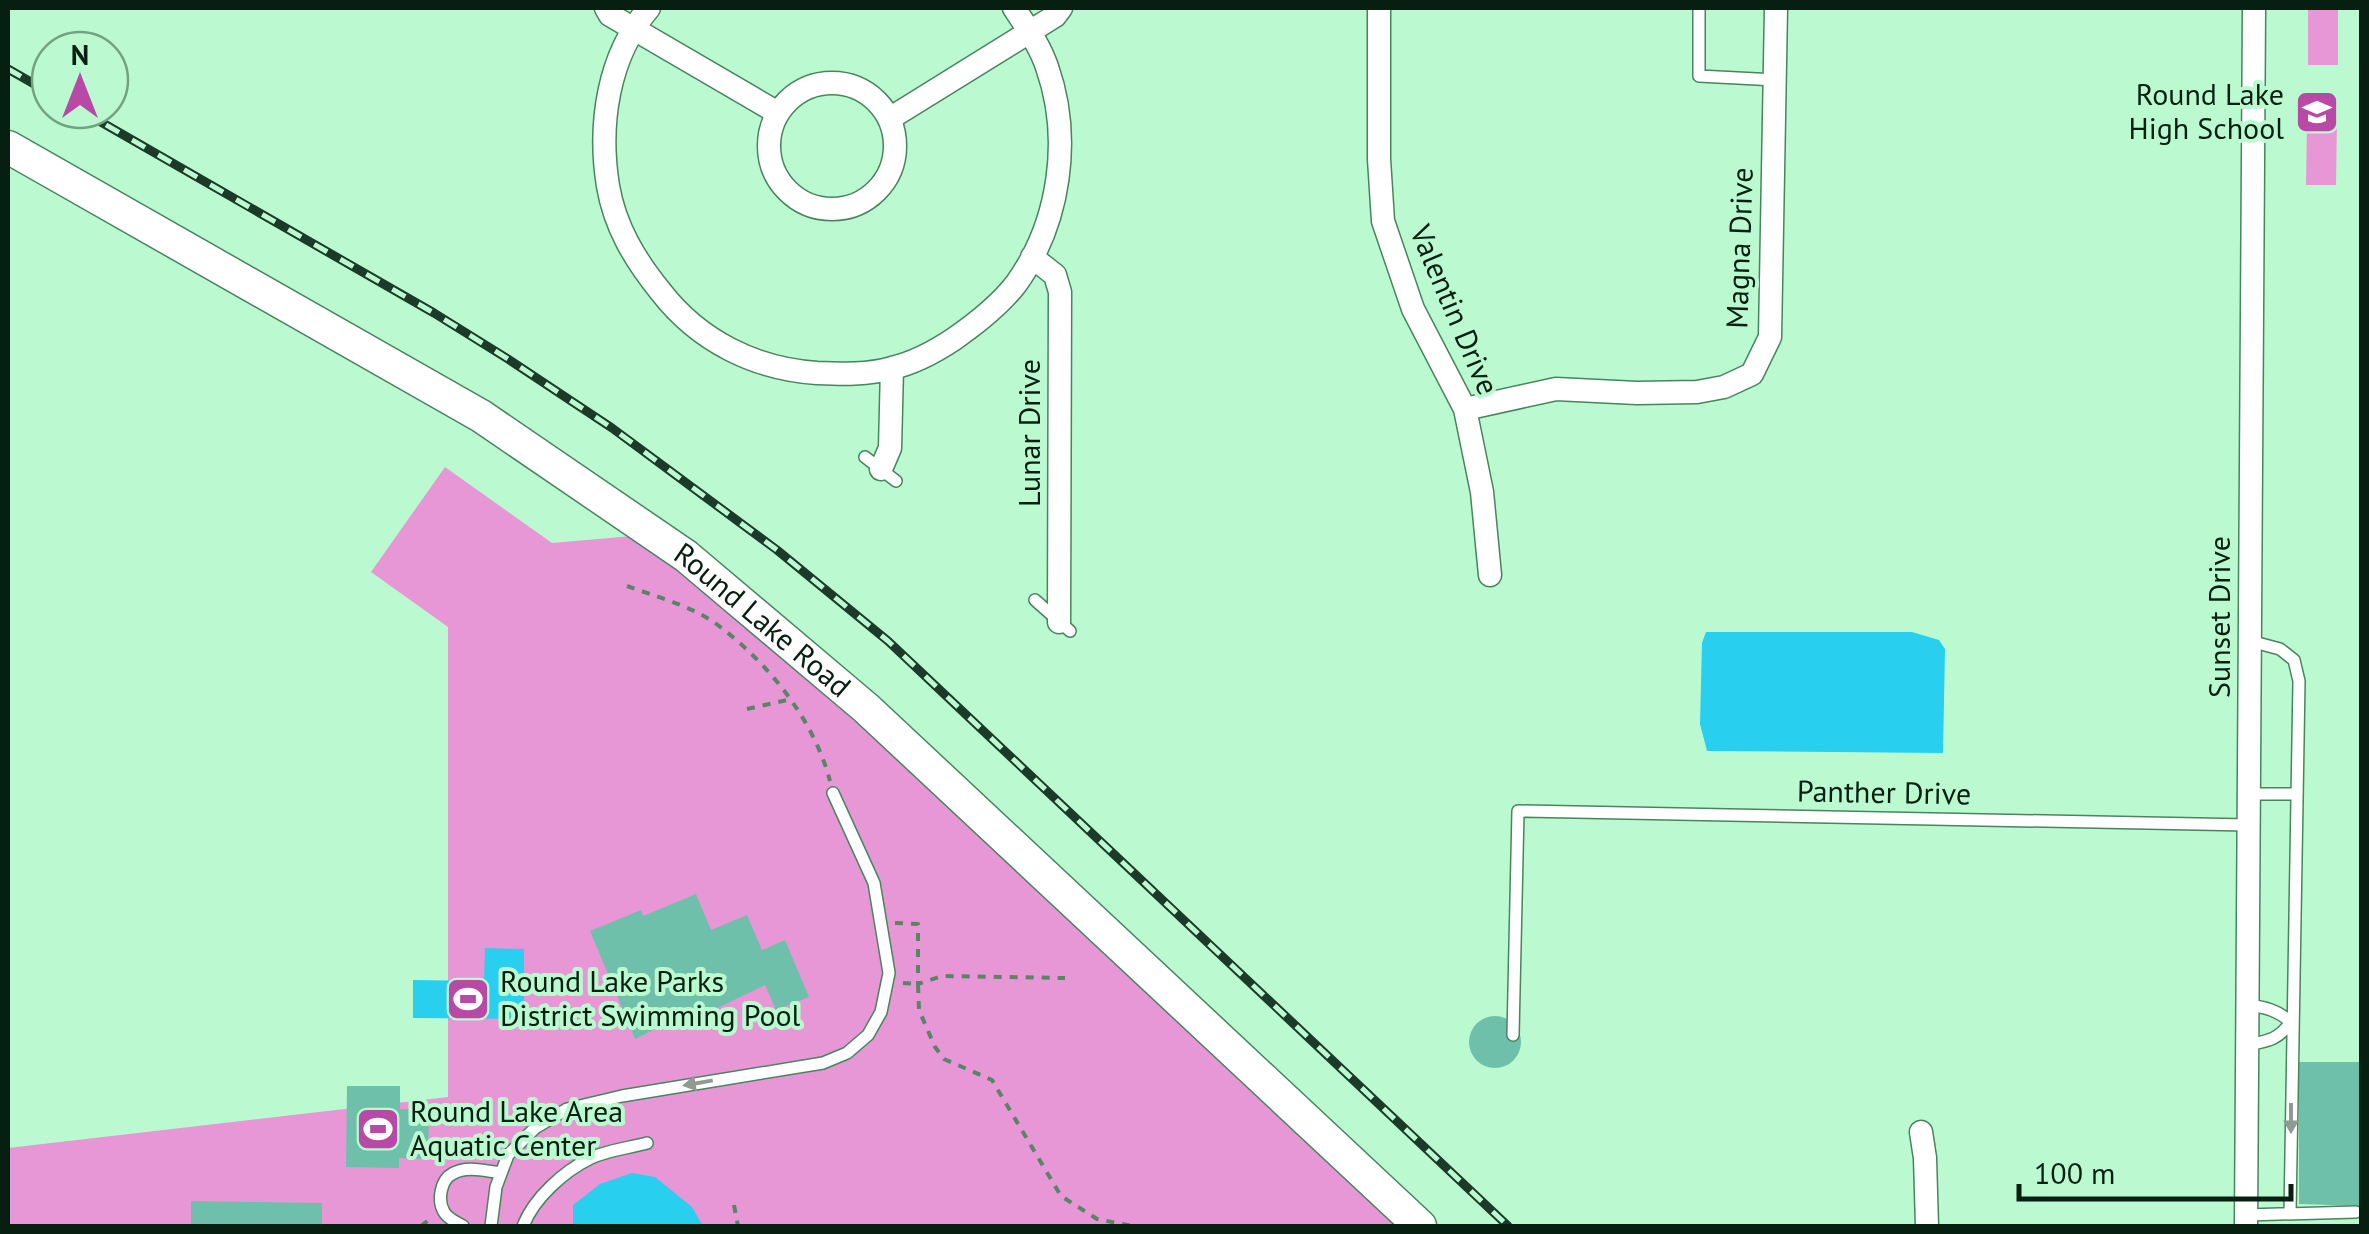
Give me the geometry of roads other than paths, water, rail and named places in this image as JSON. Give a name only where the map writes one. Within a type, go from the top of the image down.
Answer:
[{"type":"main road","name":"Round Lake Road","points":[[8,146],[481,416],[686,556],[866,708],[1420,1226]]},
{"type":"street","points":[[606,8],[610,15],[778,113]]},
{"type":"street","points":[[649,8],[632,28],[618,61],[606,110],[604,159],[612,212],[635,260],[676,311],[714,342],[751,360],[792,371],[846,374],[892,368],[937,350],[982,320],[1015,285],[1041,242],[1058,186],[1060,126],[1048,67],[1014,8]]},
{"type":"street","points":[[889,119],[1055,16],[1060,8]]},
{"type":"street","name":"Valentin Drive","points":[[1379,8],[1378,159],[1383,221],[1414,308],[1465,409],[1482,492],[1490,575]]},
{"type":"street","name":"Magna Drive","points":[[1465,409],[1556,389],[1697,392],[1724,387],[1752,374],[1770,337],[1776,8]]},
{"type":"street","name":"Sunset Drive","points":[[2246,1221],[2254,8]]},
{"type":"street","points":[[825,83],[863,91],[889,119],[895,140],[894,162],[885,182],[870,197],[850,207],[829,210],[807,205],[789,193],[776,176],[769,155],[770,133],[778,113],[790,98],[825,83]]},
{"type":"street","name":"Lunar Drive","points":[[1032,257],[1054,275],[1060,292],[1064,626]]},
{"type":"street","points":[[880,469],[890,448],[892,368]]},
{"type":"street","points":[[1921,1132],[1927,1226]]},
{"type":"lane","points":[[1699,8],[1699,76],[1776,80]]},
{"type":"lane","points":[[1034,600],[1064,626]]},
{"type":"lane","points":[[2250,641],[2280,649],[2294,660],[2299,681],[2290,1214]]},
{"type":"lane","points":[[491,1226],[496,1187],[508,1155],[534,1128],[567,1109],[622,1096],[823,1063],[847,1053],[868,1035],[881,1012],[889,972],[874,883],[833,793]]},
{"type":"lane","points":[[2248,794],[2297,794]]},
{"type":"lane","name":"Panther Drive","points":[[1513,1035],[1518,810],[2248,825]]},
{"type":"lane","points":[[2247,1005],[2280,1012],[2291,1022]]},
{"type":"lane","points":[[2247,1045],[2269,1041],[2282,1034],[2291,1022]]},
{"type":"lane","points":[[523,1226],[553,1184],[592,1157],[647,1143]]},
{"type":"lane","points":[[463,1226],[444,1212],[442,1184],[450,1174],[468,1169],[501,1173]]},
{"type":"lane","points":[[2246,1221],[2290,1214],[2356,1212]]},
{"type":"water","points":[[1706,632],[1912,632],[1939,640],[1945,649],[1943,753],[1707,751],[1700,724],[1702,643]]},
{"type":"water","name":"Round Lake Parks District Swimming Pool","points":[[485,948],[524,949],[524,1019],[413,1018],[413,980],[484,981]]},
{"type":"water","points":[[632,1173],[655,1177],[692,1207],[703,1226],[573,1226],[573,1205],[600,1184]]},
{"type":"railway","points":[[8,69],[30,82]]},
{"type":"railway","points":[[115,130],[508,359],[612,428],[777,550],[888,641],[1508,1226]]},
{"type":"place","name":"Round Lake High School","points":[[2317,112]]},
{"type":"place","name":"Round Lake Parks District Swimming Pool","points":[[468,999]]},
{"type":"place","name":"Round Lake Area Aquatic Center","points":[[378,1129]]}]
